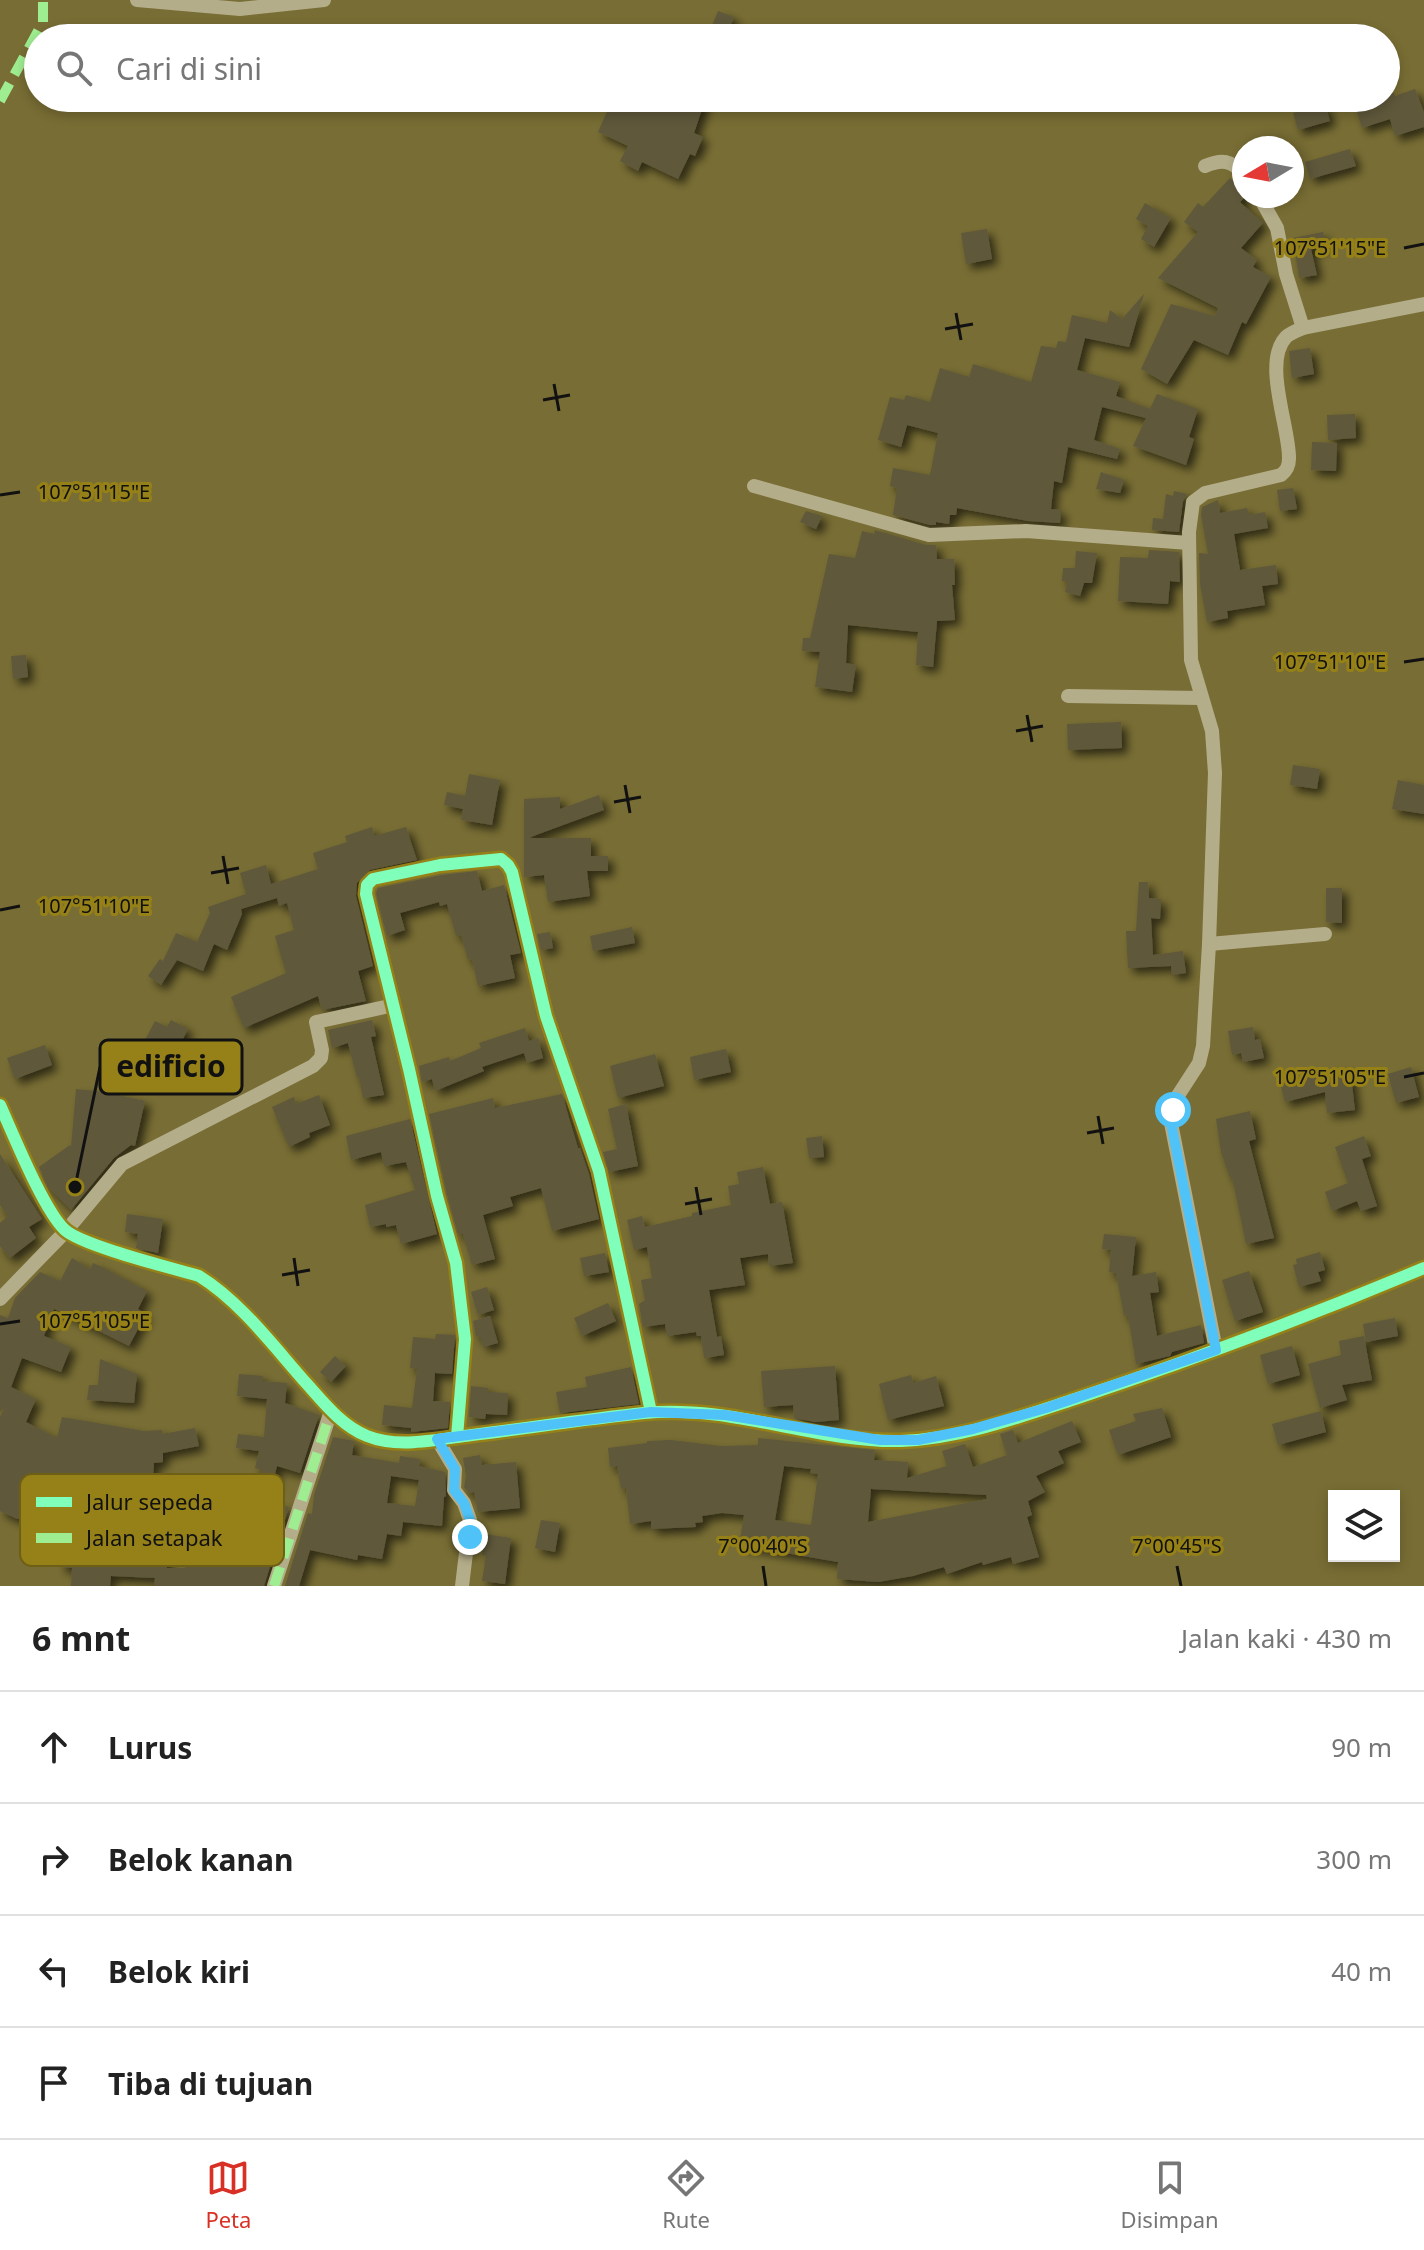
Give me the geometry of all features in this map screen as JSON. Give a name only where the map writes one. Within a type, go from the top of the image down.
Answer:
[{"type":"street","points":[[137,0],[240,9],[324,0]]},
{"type":"street","points":[[1205,166],[1218,160],[1232,164]]},
{"type":"street","points":[[1266,208],[1277,228],[1286,274],[1303,328]]},
{"type":"street","points":[[1216,1350],[1171,1123],[1177,1097],[1199,1063],[1203,1046],[1209,944],[1215,773],[1212,731],[1191,660],[1189,543],[1193,502],[1199,496],[1281,475],[1287,469],[1289,459],[1279,402],[1278,352],[1287,336],[1303,328],[1424,304]]},
{"type":"street","points":[[754,486],[929,535],[1026,531],[1189,543]]},
{"type":"street","points":[[1068,696],[1200,698]]},
{"type":"street","points":[[457,1437],[465,1339],[456,1263],[437,1196],[366,894],[367,885],[373,879],[440,865],[501,859],[512,872],[546,1016],[599,1171],[651,1412]]},
{"type":"street","points":[[1209,944],[1325,934]]},
{"type":"street","points":[[0,1299],[66,1231],[122,1164],[313,1066],[321,1058],[322,1050],[316,1022],[394,1005]]},
{"type":"street","points":[[0,1105],[46,1200],[66,1231],[101,1246],[199,1276],[212,1284],[269,1341],[331,1411],[364,1435],[384,1441],[457,1437],[651,1412],[725,1415],[880,1440],[928,1439],[1046,1408],[1216,1350],[1345,1302],[1424,1268]]},
{"type":"street","points":[[284,1555],[331,1411]]},
{"type":"street","points":[[437,1439],[455,1469],[454,1490],[464,1503],[470,1520],[462,1586]]},
{"type":"street","points":[[274,1586],[281,1566]]},
{"type":"building","points":[[718,11],[734,17],[731,24],[713,24]]},
{"type":"building","points":[[1415,89],[1424,112],[1424,127],[1395,136],[1390,119],[1362,128],[1357,112],[1400,112],[1400,94]]},
{"type":"building","points":[[607,112],[701,112],[694,133],[703,137],[695,156],[690,154],[678,179],[642,162],[638,171],[620,161],[628,146],[598,132]]},
{"type":"building","points":[[1327,112],[1330,121],[1298,130],[1293,113]]},
{"type":"building","points":[[1350,149],[1356,166],[1310,179],[1305,162]]},
{"type":"building","points":[[1230,178],[1232,208],[1247,208],[1263,223],[1241,248],[1257,260],[1253,267],[1271,277],[1246,324],[1242,322],[1228,355],[1194,340],[1167,384],[1141,369],[1171,304],[1215,316],[1218,308],[1158,278],[1198,232],[1184,222],[1198,203],[1203,207]]},
{"type":"building","points":[[1145,203],[1171,218],[1154,247],[1141,239],[1148,226],[1136,219]]},
{"type":"building","points":[[987,229],[992,259],[966,264],[961,233]]},
{"type":"building","points":[[1323,232],[1326,246],[1311,249],[1317,275],[1299,278],[1293,238]]},
{"type":"building","points":[[1144,294],[1129,347],[1085,338],[1077,370],[1120,382],[1116,396],[1150,409],[1157,394],[1198,409],[1189,437],[1194,439],[1186,465],[1133,446],[1146,418],[1102,407],[1094,440],[1120,449],[1117,459],[1068,447],[1062,483],[1054,481],[1051,509],[1061,510],[1060,523],[1028,521],[957,508],[956,515],[950,515],[949,524],[936,522],[936,525],[930,525],[893,515],[897,488],[890,486],[893,468],[930,475],[938,433],[907,425],[901,447],[878,440],[890,397],[904,400],[906,395],[930,402],[940,368],[969,377],[973,364],[1031,382],[1041,346],[1056,348],[1058,341],[1066,342],[1072,315],[1107,323],[1110,310],[1122,319]]},
{"type":"building","points":[[1310,348],[1314,374],[1292,378],[1289,351]]},
{"type":"building","points":[[1355,414],[1356,438],[1328,440],[1327,415]]},
{"type":"building","points":[[1312,442],[1337,443],[1336,471],[1311,470]]},
{"type":"building","points":[[1101,472],[1124,480],[1120,493],[1096,489]]},
{"type":"building","points":[[1293,488],[1297,509],[1280,511],[1277,490]]},
{"type":"building","points":[[1174,491],[1187,494],[1183,501],[1179,532],[1152,530],[1153,518],[1163,519],[1166,494],[1173,496]]},
{"type":"building","points":[[1218,500],[1220,513],[1247,508],[1249,515],[1265,512],[1268,528],[1234,534],[1240,570],[1276,565],[1278,584],[1262,586],[1265,605],[1227,611],[1228,618],[1207,622],[1200,584],[1199,553],[1208,554],[1201,515],[1202,507]]},
{"type":"building","points":[[806,511],[822,516],[816,529],[800,522]]},
{"type":"building","points":[[875,530],[936,545],[937,559],[954,559],[955,585],[952,585],[955,620],[937,621],[933,667],[916,665],[918,632],[848,625],[846,663],[856,665],[852,692],[815,687],[820,652],[802,651],[803,638],[810,638],[829,554],[855,558],[862,531],[874,534]]},
{"type":"building","points":[[1149,550],[1179,552],[1180,582],[1170,581],[1168,604],[1118,601],[1120,557],[1148,558]]},
{"type":"building","points":[[1076,551],[1097,553],[1092,583],[1084,583],[1080,596],[1065,592],[1068,582],[1062,581],[1063,568],[1075,568]]},
{"type":"building","points":[[26,655],[28,677],[13,679],[11,656]]},
{"type":"building","points":[[1121,722],[1122,748],[1068,750],[1067,724]]},
{"type":"building","points":[[1293,765],[1320,769],[1317,789],[1290,785]]},
{"type":"building","points":[[469,774],[500,780],[492,825],[461,820],[463,809],[444,805],[447,792],[465,796]]},
{"type":"building","points":[[1398,780],[1424,785],[1424,814],[1392,809]]},
{"type":"building","points":[[599,795],[604,810],[528,838],[591,838],[591,856],[608,856],[608,871],[587,871],[590,896],[548,902],[544,875],[524,877],[524,799],[560,797],[560,809]]},
{"type":"building","points":[[372,827],[374,836],[406,827],[417,860],[370,870],[357,883],[356,896],[373,966],[358,971],[366,1001],[322,1010],[318,996],[244,1028],[231,997],[286,973],[275,936],[294,930],[287,903],[279,906],[277,898],[241,909],[242,914],[227,950],[214,944],[203,971],[177,960],[161,985],[148,976],[160,959],[163,961],[176,933],[197,942],[210,913],[208,907],[246,894],[240,873],[266,865],[271,884],[318,869],[313,853],[347,842],[345,836]]},
{"type":"building","points":[[477,871],[482,891],[504,885],[521,953],[510,955],[515,978],[478,986],[472,959],[468,960],[461,935],[456,936],[447,904],[440,906],[439,902],[400,913],[405,930],[387,936],[376,893],[378,888]]},
{"type":"building","points":[[1139,882],[1148,882],[1149,898],[1161,899],[1160,919],[1151,918],[1153,955],[1183,951],[1186,973],[1172,975],[1171,966],[1128,968],[1126,931],[1136,931]]},
{"type":"building","points":[[1326,888],[1342,888],[1342,923],[1326,922]]},
{"type":"building","points":[[632,927],[635,943],[593,951],[590,936]]},
{"type":"building","points":[[550,932],[553,948],[541,950],[537,934]]},
{"type":"building","points":[[171,1020],[188,1029],[174,1057],[144,1042],[155,1021],[167,1027]]},
{"type":"building","points":[[372,1020],[376,1036],[371,1037],[384,1095],[363,1098],[348,1043],[332,1048],[328,1030]]},
{"type":"building","points":[[1253,1027],[1255,1040],[1260,1039],[1264,1058],[1243,1062],[1241,1053],[1232,1055],[1228,1031]]},
{"type":"building","points":[[525,1028],[529,1041],[538,1038],[543,1058],[527,1063],[524,1053],[482,1067],[484,1071],[435,1091],[432,1079],[422,1082],[419,1066],[449,1057],[450,1061],[481,1048],[479,1043]]},
{"type":"building","points":[[45,1045],[52,1065],[15,1079],[7,1058]]},
{"type":"building","points":[[726,1049],[731,1072],[694,1080],[690,1057]]},
{"type":"building","points":[[655,1054],[664,1086],[618,1098],[610,1066]]},
{"type":"building","points":[[1411,1067],[1419,1097],[1396,1103],[1388,1074]]},
{"type":"building","points":[[1350,1068],[1355,1110],[1327,1113],[1325,1092],[1285,1102],[1280,1083],[1322,1071]]},
{"type":"building","points":[[76,1089],[145,1101],[135,1146],[131,1145],[114,1158],[71,1210],[48,1187],[39,1167],[71,1147]]},
{"type":"building","points":[[562,1094],[589,1174],[599,1219],[552,1231],[541,1188],[510,1197],[513,1206],[483,1215],[495,1259],[472,1265],[463,1234],[458,1234],[429,1114],[493,1098],[495,1108]]},
{"type":"building","points":[[319,1095],[330,1125],[309,1133],[310,1137],[289,1147],[272,1107],[294,1097],[296,1104]]},
{"type":"building","points":[[626,1104],[638,1166],[609,1172],[603,1152],[617,1149],[608,1109]]},
{"type":"building","points":[[1250,1111],[1256,1139],[1249,1141],[1274,1238],[1246,1244],[1232,1177],[1221,1152],[1216,1119]]},
{"type":"building","points":[[410,1119],[437,1234],[401,1244],[396,1225],[370,1227],[365,1205],[415,1190],[406,1162],[384,1166],[381,1152],[351,1160],[346,1136]]},
{"type":"building","points":[[822,1136],[824,1157],[809,1158],[806,1138]]},
{"type":"building","points":[[1364,1136],[1371,1156],[1362,1159],[1377,1206],[1361,1211],[1357,1201],[1332,1211],[1325,1192],[1348,1183],[1335,1147]]},
{"type":"building","points":[[0,1154],[42,1219],[29,1227],[36,1238],[10,1258],[0,1246],[0,1223],[8,1216],[0,1205]]},
{"type":"building","points":[[763,1167],[770,1204],[782,1202],[793,1263],[769,1266],[768,1254],[740,1258],[745,1285],[709,1290],[717,1337],[721,1336],[724,1355],[704,1358],[701,1336],[697,1336],[696,1332],[667,1336],[665,1324],[643,1327],[639,1304],[645,1300],[641,1280],[652,1278],[647,1247],[634,1250],[627,1220],[642,1216],[645,1227],[731,1205],[728,1186],[739,1184],[737,1172]]},
{"type":"building","points":[[127,1214],[163,1219],[158,1253],[136,1248],[138,1234],[125,1232]]},
{"type":"building","points":[[1104,1234],[1136,1237],[1132,1276],[1156,1272],[1159,1292],[1150,1293],[1157,1336],[1201,1325],[1204,1343],[1136,1364],[1128,1315],[1124,1316],[1116,1273],[1109,1272],[1111,1250],[1102,1249]]},
{"type":"building","points":[[1320,1252],[1325,1270],[1318,1272],[1321,1281],[1299,1287],[1293,1265],[1297,1264],[1296,1259]]},
{"type":"building","points":[[605,1253],[609,1272],[584,1276],[580,1258]]},
{"type":"building","points":[[72,1258],[90,1269],[93,1263],[147,1291],[138,1309],[146,1314],[129,1346],[54,1309],[44,1336],[71,1347],[61,1372],[22,1358],[11,1387],[36,1399],[26,1422],[57,1438],[62,1417],[144,1431],[162,1430],[162,1434],[195,1428],[199,1446],[163,1453],[163,1462],[154,1463],[153,1474],[20,1474],[20,1519],[0,1511],[0,1417],[5,1406],[0,1412],[0,1315],[8,1318],[15,1298],[40,1272],[60,1281]]},
{"type":"building","points":[[1249,1271],[1263,1312],[1235,1321],[1222,1280]]},
{"type":"building","points":[[487,1287],[494,1310],[478,1315],[471,1292]]},
{"type":"building","points":[[608,1303],[616,1321],[582,1336],[574,1318]]},
{"type":"building","points":[[490,1316],[498,1343],[483,1347],[480,1336],[476,1337],[473,1321]]},
{"type":"building","points":[[1395,1318],[1398,1336],[1366,1342],[1363,1324]]},
{"type":"building","points":[[436,1334],[455,1335],[452,1374],[435,1373],[433,1401],[450,1402],[448,1428],[411,1432],[411,1428],[382,1425],[384,1405],[412,1408],[417,1369],[410,1368],[413,1337],[435,1339]]},
{"type":"building","points":[[1364,1336],[1372,1380],[1342,1385],[1347,1400],[1320,1408],[1308,1364],[1341,1355],[1339,1341]]},
{"type":"building","points":[[1292,1346],[1300,1375],[1268,1384],[1260,1355]]},
{"type":"building","points":[[335,1356],[346,1366],[331,1382],[320,1372]]},
{"type":"building","points":[[100,1359],[137,1374],[134,1403],[87,1400],[89,1385],[98,1385]]},
{"type":"building","points":[[835,1366],[839,1420],[815,1422],[794,1418],[793,1405],[764,1407],[761,1371]]},
{"type":"building","points":[[631,1367],[639,1404],[560,1413],[556,1392],[587,1387],[585,1377]]},
{"type":"building","points":[[239,1374],[263,1376],[262,1381],[287,1383],[285,1403],[319,1415],[300,1473],[277,1466],[275,1474],[261,1474],[262,1470],[255,1468],[259,1451],[236,1448],[238,1434],[264,1437],[267,1399],[237,1396]]},
{"type":"building","points":[[911,1375],[913,1383],[936,1376],[944,1406],[888,1420],[879,1384]]},
{"type":"building","points":[[471,1386],[488,1388],[488,1392],[508,1393],[507,1415],[486,1414],[485,1419],[469,1417]]},
{"type":"building","points":[[1162,1408],[1171,1437],[1118,1455],[1109,1430],[1136,1421],[1133,1414]]},
{"type":"building","points":[[1321,1411],[1326,1432],[1278,1445],[1272,1424]]},
{"type":"building","points":[[1072,1421],[1081,1442],[1058,1451],[1064,1463],[1036,1476],[1045,1492],[1028,1501],[1032,1515],[1027,1517],[1039,1557],[1013,1564],[1011,1557],[983,1565],[982,1562],[947,1574],[944,1567],[878,1582],[837,1579],[838,1562],[739,1545],[744,1515],[722,1513],[702,1516],[703,1522],[695,1523],[696,1527],[651,1529],[651,1521],[630,1524],[626,1488],[621,1489],[617,1466],[610,1467],[608,1448],[671,1440],[720,1446],[758,1445],[758,1438],[875,1450],[874,1460],[908,1462],[907,1478],[947,1466],[942,1451],[965,1444],[973,1467],[1007,1455],[1000,1434],[1013,1430],[1018,1443]],"holes":[[[784,1466],[811,1469],[810,1473],[818,1474],[811,1525],[775,1520]],[[871,1489],[986,1495],[987,1499],[868,1522]]]},
{"type":"building","points":[[333,1437],[354,1441],[352,1455],[399,1463],[400,1456],[420,1459],[419,1466],[445,1472],[442,1526],[403,1522],[401,1536],[387,1534],[382,1559],[358,1555],[357,1560],[310,1550],[299,1586],[285,1586],[308,1513],[312,1514],[314,1495]],"holes":[[[391,1476],[419,1480],[415,1506],[387,1503]]]},
{"type":"building","points":[[480,1455],[482,1465],[516,1462],[520,1508],[478,1512],[474,1492],[469,1493],[464,1487],[466,1475],[463,1458]]},
{"type":"building","points":[[284,1506],[289,1507],[284,1523]]},
{"type":"building","points":[[541,1520],[560,1523],[555,1552],[535,1548]]},
{"type":"building","points":[[485,1534],[511,1538],[505,1584],[482,1581]]},
{"type":"building","points":[[270,1566],[264,1586],[154,1586],[155,1578],[111,1576],[110,1586],[71,1586],[72,1568],[60,1567]]},
{"type":"marked path","points":[[42,24],[43,0]]},
{"type":"marked path","points":[[0,101],[24,57]]},
{"type":"marked path","points":[[284,1555],[331,1411]]},
{"type":"marked path","points":[[274,1586],[281,1566]]},
{"type":"cycle path","points":[[457,1437],[465,1339],[456,1263],[437,1196],[366,894],[367,885],[373,879],[440,865],[501,859],[512,872],[546,1016],[599,1171],[651,1412]]},
{"type":"cycle path","points":[[0,1105],[39,1190],[65,1230],[90,1243],[199,1276],[243,1312],[342,1420],[367,1436],[392,1442],[433,1441],[622,1415],[677,1412],[742,1418],[869,1440],[901,1441],[945,1436],[1011,1420],[1163,1369],[1424,1268]]},
{"type":"place","name":"edificio","points":[[75,1187]]},
{"type":"route","points":[[470,1537],[470,1520],[464,1503],[454,1490],[455,1469],[437,1439],[651,1412],[725,1415],[880,1440],[937,1438],[1046,1408],[1216,1350],[1171,1123],[1173,1110]]}]
